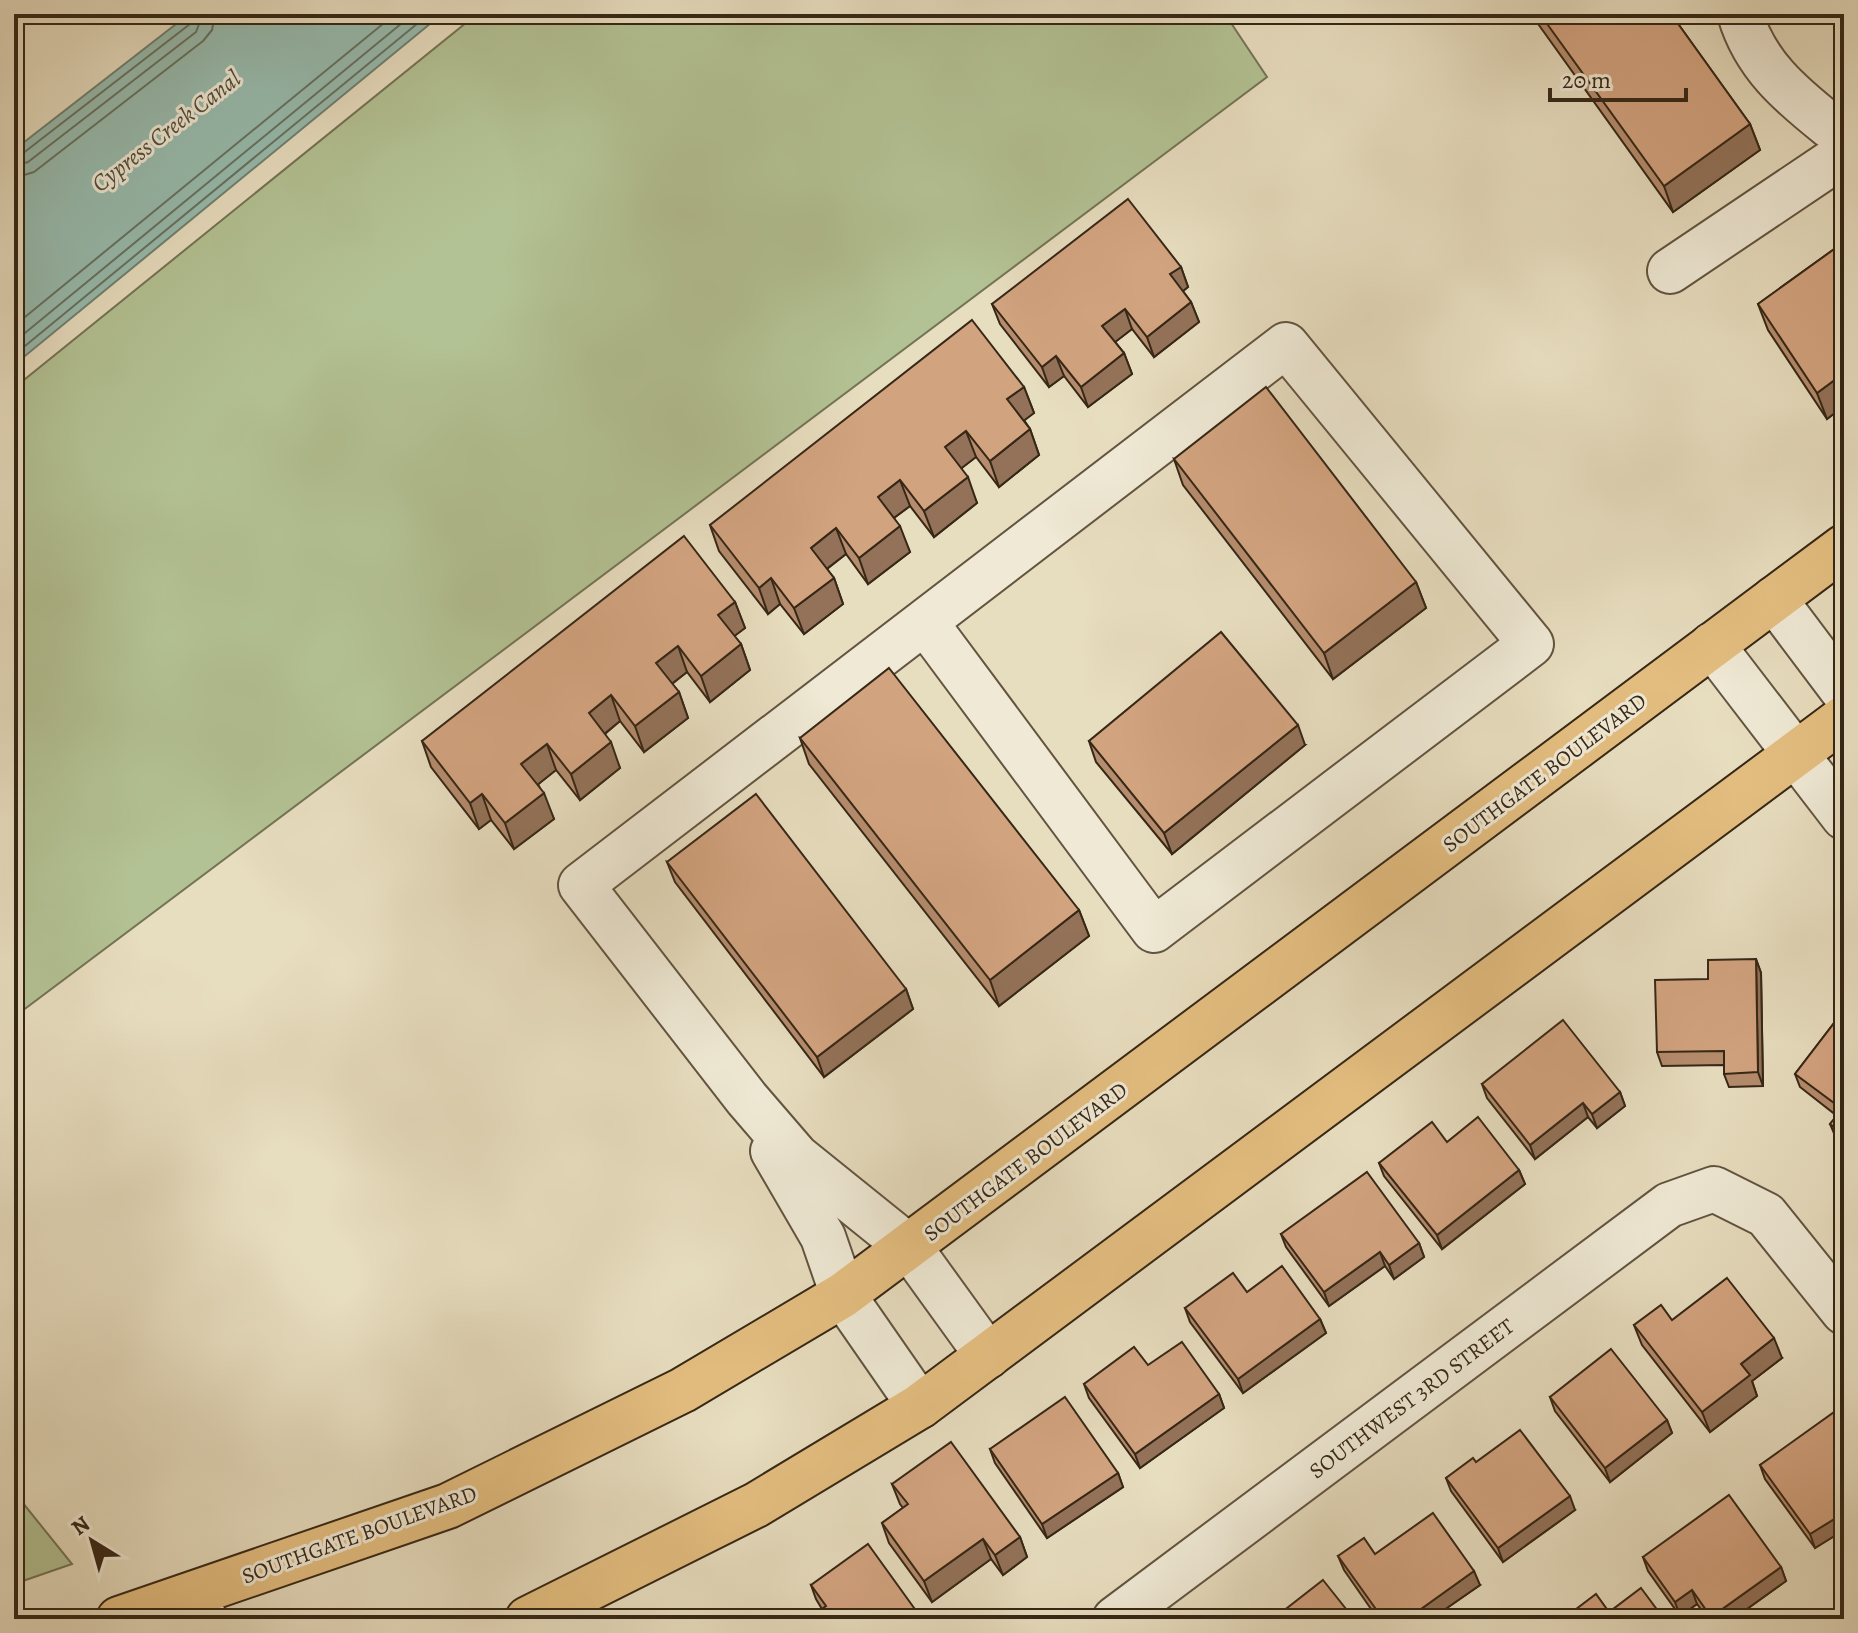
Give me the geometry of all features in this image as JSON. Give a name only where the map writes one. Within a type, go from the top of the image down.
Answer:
[{"type":"main road","name":"SOUTHGATE BOULEVARD","points":[[119,1619],[195,1608],[448,1506],[683,1390],[843,1295],[910,1248],[1844,547]]},
{"type":"main road","points":[[528,1619],[756,1505],[920,1406],[1844,718]]},
{"type":"street","points":[[1740,14],[1745,29],[1777,83],[1830,126],[1844,124]]},
{"type":"street","points":[[1670,271],[1844,154]]},
{"type":"street","points":[[925,622],[1154,930],[1531,644],[1286,345],[581,885],[747,1099],[797,1157],[910,1248],[988,1356]]},
{"type":"street","points":[[1774,599],[1844,692]]},
{"type":"street","points":[[1712,645],[1844,817]]},
{"type":"street","points":[[747,1099],[823,1237],[843,1295],[920,1406]]},
{"type":"street","name":"SOUTHWEST 3RD STREET","points":[[1115,1619],[1669,1205],[1714,1189],[1766,1215],[1844,1312]]},
{"type":"green space","points":[[477,14],[1225,14],[1267,77],[14,1017],[14,388]]},
{"type":"green space","points":[[14,1492],[72,1564],[14,1584]]},
{"type":"water","name":"Cypress Creek Canal","points":[[189,14],[442,14],[14,365],[14,150]]},
{"type":"building","points":[[1540,14],[1671,14],[1750,124],[1664,186]]},
{"type":"building","points":[[1128,199],[1181,267],[1170,274],[1191,302],[1147,337],[1125,309],[1102,326],[1124,353],[1081,387],[1056,356],[1042,367],[992,304]]},
{"type":"building","points":[[1844,242],[1844,373],[1817,393],[1758,304]]},
{"type":"building","points":[[972,320],[1024,387],[1007,399],[1030,429],[990,461],[966,431],[945,447],[968,477],[924,511],[900,480],[878,497],[900,526],[859,558],[836,528],[811,548],[834,578],[794,608],[771,578],[759,588],[710,525]]},
{"type":"building","points":[[1266,387],[1416,582],[1324,653],[1174,459]]},
{"type":"building","points":[[684,536],[735,602],[718,615],[741,644],[701,676],[678,646],[656,663],[679,692],[635,726],[611,695],[589,713],[611,742],[571,774],[547,744],[521,764],[544,793],[505,823],[482,794],[470,803],[422,741]]},
{"type":"building","points":[[1221,632],[1298,725],[1164,833],[1089,741]]},
{"type":"building","points":[[889,668],[1079,910],[990,980],[800,738]]},
{"type":"building","points":[[756,794],[906,989],[817,1057],[667,862]]},
{"type":"building","points":[[1756,959],[1758,1072],[1724,1074],[1724,1051],[1657,1052],[1655,980],[1708,979],[1708,960]]},
{"type":"building","points":[[1844,1010],[1844,1135],[1830,1124],[1842,1109],[1795,1074]]},
{"type":"building","points":[[1563,1020],[1620,1092],[1592,1114],[1583,1103],[1530,1145],[1482,1084]]},
{"type":"building","points":[[1478,1117],[1519,1170],[1437,1235],[1379,1163],[1432,1122],[1447,1142]]},
{"type":"building","points":[[1367,1172],[1419,1243],[1389,1265],[1380,1252],[1324,1292],[1281,1234]]},
{"type":"building","points":[[1282,1266],[1320,1319],[1238,1379],[1185,1308],[1233,1273],[1247,1292]]},
{"type":"building","points":[[1727,1278],[1774,1338],[1741,1364],[1750,1375],[1702,1412],[1634,1325],[1661,1305],[1672,1320]]},
{"type":"building","points":[[1182,1342],[1219,1394],[1135,1454],[1084,1384],[1134,1347],[1148,1365]]},
{"type":"building","points":[[1611,1349],[1667,1420],[1605,1468],[1550,1397]]},
{"type":"building","points":[[1065,1397],[1118,1473],[1042,1524],[990,1449]]},
{"type":"building","points":[[1837,1410],[1844,1421],[1844,1513],[1810,1534],[1760,1465]]},
{"type":"building","points":[[1520,1430],[1570,1496],[1498,1548],[1446,1478],[1473,1458],[1476,1462]]},
{"type":"building","points":[[951,1442],[1020,1537],[995,1555],[983,1539],[924,1581],[882,1523],[908,1504],[892,1484]]},
{"type":"building","points":[[1729,1495],[1781,1567],[1711,1617],[1692,1590],[1675,1602],[1643,1557]]},
{"type":"building","points":[[1433,1513],[1474,1571],[1407,1619],[1383,1619],[1338,1556],[1364,1538],[1375,1554]]},
{"type":"building","points":[[868,1544],[922,1619],[808,1619],[826,1606],[811,1585]]},
{"type":"building","points":[[1323,1580],[1354,1619],[1273,1619]]},
{"type":"building","points":[[1641,1588],[1664,1619],[1563,1619],[1596,1594],[1609,1612]]}]
